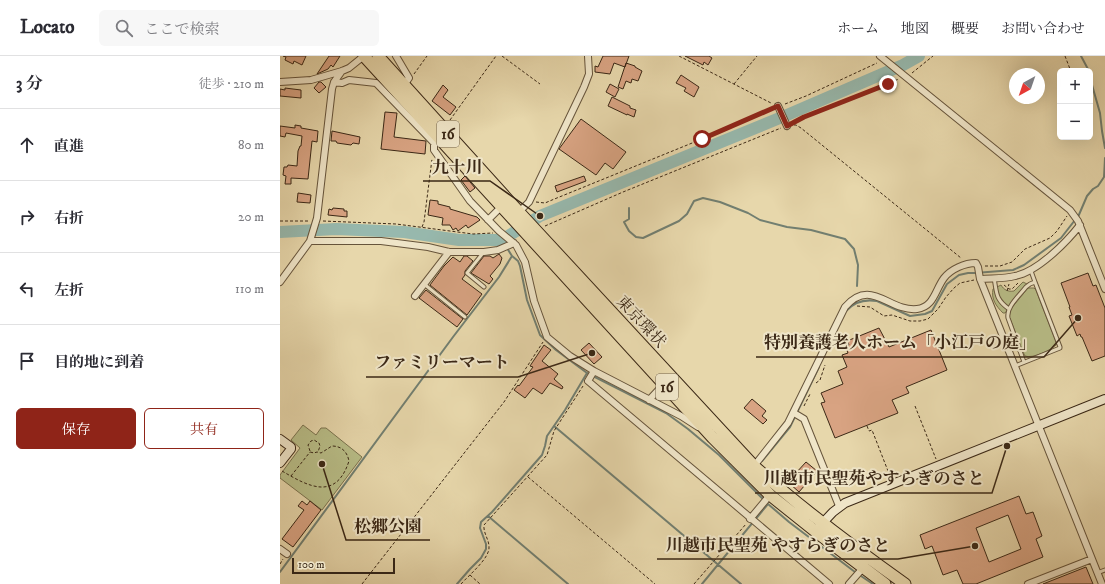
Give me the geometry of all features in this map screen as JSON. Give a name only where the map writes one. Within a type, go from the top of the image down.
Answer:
[{"type":"highway","name":"東京環状","points":[[364,56],[437,139],[502,206],[532,231],[754,466],[776,486],[822,522],[905,584]]},
{"type":"highway","name":"東京環状","points":[[378,56],[406,81],[437,139],[519,212],[532,231],[664,384],[713,438],[770,495],[814,531],[885,584]]},
{"type":"street","points":[[280,82],[311,80],[342,71],[349,68],[364,56]]},
{"type":"street","points":[[396,56],[406,81]]},
{"type":"street","points":[[519,212],[529,202],[584,87],[589,74],[588,56]]},
{"type":"street","points":[[884,58],[1070,212],[1079,223],[1105,289]]},
{"type":"street","points":[[280,282],[310,242],[316,221],[329,103],[334,82],[342,71]]},
{"type":"street","points":[[334,82],[342,83],[349,80],[376,83],[437,139],[470,201],[499,231],[515,244],[525,262],[534,300],[547,337],[570,356],[594,371],[681,416],[713,438]]},
{"type":"street","points":[[778,106],[787,126]]},
{"type":"street","points":[[488,220],[502,206]]},
{"type":"street","points":[[979,273],[994,278],[1015,276],[1031,270],[1042,263],[1072,235],[1079,223]]},
{"type":"street","points":[[310,242],[381,241],[428,247],[449,252],[484,252],[498,250],[515,244],[532,231]]},
{"type":"street","points":[[415,296],[449,252]]},
{"type":"street","points":[[754,466],[796,414],[845,307],[851,300],[864,295],[874,295],[911,309],[923,307],[930,304],[944,278],[958,267],[967,264],[976,264],[1102,584]]},
{"type":"street","points":[[594,371],[588,381],[829,584]]},
{"type":"street","points":[[649,400],[664,384]]},
{"type":"street","points":[[814,531],[839,506],[1105,399]]},
{"type":"street","points":[[796,414],[804,419],[839,506]]},
{"type":"street","points":[[280,439],[291,447],[280,463]]},
{"type":"street","points":[[750,518],[770,495]]},
{"type":"street","points":[[280,549],[287,554]]},
{"type":"street","points":[[1028,584],[1092,559]]},
{"type":"street","points":[[849,584],[863,568]]},
{"type":"lane","points":[[484,252],[467,273],[484,287]]},
{"type":"lane","points":[[1015,366],[1060,348],[1031,270]]},
{"type":"lane","points":[[994,278],[996,293],[999,300],[1009,309]]},
{"type":"lane","points":[[1024,362],[1007,313],[1026,287],[1035,282]]},
{"type":"lane","points":[[424,284],[465,317]]},
{"type":"lane","points":[[1098,573],[1105,570]]},
{"type":"path","points":[[406,81],[412,77],[427,56]]},
{"type":"path","points":[[422,228],[424,222],[430,166],[437,139],[496,56]]},
{"type":"path","points":[[502,56],[540,84]]},
{"type":"path","points":[[679,56],[778,106]]},
{"type":"path","points":[[734,84],[757,56]]},
{"type":"path","points":[[532,231],[906,76],[933,56]]},
{"type":"path","points":[[1065,56],[1070,68]]},
{"type":"path","points":[[529,202],[545,202],[552,200],[702,139],[778,106],[806,96],[884,58]]},
{"type":"path","points":[[787,126],[796,125],[801,128],[967,264]]},
{"type":"path","points":[[856,306],[870,307],[884,316],[892,315],[910,321],[928,319],[934,315],[946,297],[960,283],[979,273],[1012,262],[1025,249],[1050,238],[1057,231],[1070,212]]},
{"type":"path","points":[[280,221],[371,223],[473,234],[490,234],[499,231]]},
{"type":"path","points":[[1002,283],[1008,288],[1012,289],[1020,280]]},
{"type":"path","points":[[1007,281],[1010,284],[1007,291]]},
{"type":"path","points":[[362,584],[504,402],[547,337]]},
{"type":"path","points":[[814,384],[820,380],[825,363]]},
{"type":"path","points":[[461,584],[489,553],[489,545],[484,525],[494,516],[547,455],[554,431],[588,381]]},
{"type":"path","points":[[796,414],[805,405],[810,394]]},
{"type":"path","points":[[915,406],[939,465]]},
{"type":"path","points":[[867,426],[869,431],[872,430],[888,471]]},
{"type":"path","points":[[310,452],[308,445],[314,440],[319,443],[320,446],[318,452]]},
{"type":"path","points":[[280,469],[299,481],[318,487],[326,487],[340,478],[349,461],[345,451],[340,447],[332,446],[321,453],[310,452]]},
{"type":"path","points":[[291,476],[310,452]]},
{"type":"path","points":[[527,477],[655,584]]},
{"type":"path","points":[[694,584],[750,518]]},
{"type":"path","points":[[469,575],[480,584]]},
{"type":"green space","points":[[1023,282],[1027,284],[1005,313],[1003,313],[995,302],[993,289],[1001,285],[1006,290],[1014,291]]},
{"type":"green space","points":[[1028,288],[1034,288],[1036,290],[1057,344],[1051,349],[1028,357],[1025,356],[1023,352],[1009,316],[1010,310]]},
{"type":"green space","points":[[303,425],[316,435],[321,428],[326,428],[362,457],[322,510],[280,478],[280,475],[300,448],[291,440]]},
{"type":"building","points":[[283,56],[306,56],[302,65],[294,61],[293,64],[285,60],[286,57]]},
{"type":"building","points":[[329,56],[340,56],[333,67],[331,65],[328,69],[317,74]]},
{"type":"building","points":[[603,56],[629,56],[625,67],[614,63],[610,74],[595,72],[595,66],[598,67]]},
{"type":"building","points":[[685,56],[709,56],[712,58],[708,65],[704,62],[703,65]]},
{"type":"building","points":[[626,63],[635,66],[642,71],[638,81],[632,79],[631,83],[626,81],[623,89],[618,87]]},
{"type":"building","points":[[681,75],[699,87],[694,97],[684,91],[686,88],[676,83]]},
{"type":"building","points":[[319,82],[326,87],[319,93],[314,88]]},
{"type":"building","points":[[610,84],[619,89],[615,97],[606,92]]},
{"type":"building","points":[[443,85],[448,90],[443,97],[456,107],[450,115],[432,101]]},
{"type":"building","points":[[285,88],[301,90],[301,98],[280,96],[280,89],[285,90]]},
{"type":"building","points":[[612,97],[636,110],[634,117],[608,106]]},
{"type":"building","points":[[385,112],[397,113],[394,137],[426,141],[425,154],[381,149]]},
{"type":"building","points":[[581,119],[626,152],[613,169],[605,163],[596,175],[559,149]]},
{"type":"building","points":[[295,125],[301,126],[301,128],[318,131],[317,142],[312,141],[308,179],[291,178],[291,184],[285,184],[286,176],[283,175],[284,167],[287,167],[288,165],[297,166],[298,151],[301,146],[302,136],[286,133],[285,137],[280,136],[280,126],[295,128]]},
{"type":"building","points":[[332,131],[360,137],[359,144],[353,143],[351,145],[331,141]]},
{"type":"building","points":[[465,176],[475,188],[470,192],[461,180]]},
{"type":"building","points":[[584,176],[586,181],[557,192],[555,186]]},
{"type":"building","points":[[298,193],[311,195],[310,203],[297,202]]},
{"type":"building","points":[[430,200],[438,201],[438,204],[477,217],[480,220],[468,228],[466,225],[458,231],[456,228],[453,230],[450,225],[442,225],[443,218],[428,215]]},
{"type":"building","points":[[333,208],[344,209],[344,211],[347,211],[347,217],[328,215],[329,209],[332,210]]},
{"type":"building","points":[[499,254],[502,258],[500,264],[490,276],[493,279],[489,284],[471,273],[484,256],[490,256],[493,258]]},
{"type":"building","points":[[464,256],[467,256],[473,261],[465,271],[465,275],[462,279],[482,294],[467,315],[430,285],[444,266],[453,257],[460,262]]},
{"type":"building","points":[[1088,273],[1093,286],[1096,285],[1105,308],[1105,356],[1092,361],[1082,337],[1080,334],[1077,336],[1069,316],[1072,315],[1061,283]]},
{"type":"building","points":[[426,290],[463,319],[457,327],[419,298]]},
{"type":"building","points":[[879,328],[889,347],[931,330],[947,370],[906,387],[909,393],[892,400],[898,413],[835,438],[821,403],[825,402],[821,393],[843,384],[838,371],[847,367],[842,355],[848,353],[845,346],[849,345],[847,341]]},
{"type":"building","points":[[589,343],[602,357],[594,364],[581,350]]},
{"type":"building","points":[[544,345],[551,350],[542,361],[558,374],[554,379],[563,387],[562,389],[550,383],[542,394],[533,388],[525,398],[514,390],[518,385],[519,386],[533,367],[530,366]]},
{"type":"building","points":[[752,399],[766,411],[762,416],[767,420],[763,424],[744,408]]},
{"type":"building","points":[[806,462],[817,471],[799,492],[789,483]]},
{"type":"building","points":[[1019,496],[1026,514],[1033,512],[1042,536],[1036,539],[1043,557],[976,584],[963,584],[957,570],[943,575],[932,546],[925,549],[920,535]],"holes":[[[1008,515],[1021,549],[989,562],[976,528]]]},
{"type":"building","points":[[302,501],[307,505],[310,501],[321,510],[293,547],[282,539],[304,510],[298,506]]},
{"type":"building","points":[[1086,567],[1093,584],[1043,584]]},
{"type":"waterway","points":[[280,232],[336,229],[404,232],[459,240],[502,240],[540,216],[787,115],[903,65],[919,56]]},
{"type":"waterway","points":[[1081,56],[1087,68]]},
{"type":"waterway","points":[[1093,88],[1100,113],[1105,148]]},
{"type":"waterway","points":[[1078,217],[1087,196],[1098,186],[1104,177],[1105,158]]},
{"type":"waterway","points":[[629,208],[629,219],[624,222],[629,231],[636,237],[643,238],[679,221],[687,214],[694,201],[703,198],[720,202],[748,213],[760,220],[787,227],[811,230],[845,239],[854,249],[858,265],[857,286]]},
{"type":"waterway","points":[[846,311],[856,303],[873,300],[910,316],[925,314],[932,311],[947,284],[959,275],[1013,270],[1024,265],[1061,238],[1075,220]]},
{"type":"waterway","points":[[280,572],[499,277],[512,256],[502,240]]},
{"type":"waterway","points":[[512,256],[518,261],[520,266],[527,300],[540,335],[556,350],[587,373],[666,413],[688,429],[719,455],[768,504],[702,584]]},
{"type":"waterway","points":[[762,461],[790,427],[819,367]]},
{"type":"waterway","points":[[457,584],[481,558],[486,549],[486,544],[480,528],[481,522],[492,512],[542,455],[547,436],[565,410],[587,373]]},
{"type":"waterway","points":[[554,426],[741,584]]},
{"type":"waterway","points":[[768,504],[789,522],[873,584]]},
{"type":"waterway","points":[[488,516],[568,584]]},
{"type":"place","name":"九十川","points":[[540,216]]},
{"type":"place","name":"特別養護老人ホーム「小江戸の庭」","points":[[1078,318]]},
{"type":"place","name":"ファミリーマート","points":[[592,353]]},
{"type":"place","name":"川越市民聖苑やすらぎのさと","points":[[1007,446]]},
{"type":"place","name":"松郷公園","points":[[322,464]]},
{"type":"place","name":"川越市民聖苑 やすらぎのさと","points":[[975,546]]},
{"type":"route","points":[[702,139],[778,106],[787,126],[804,117],[888,84]]}]
